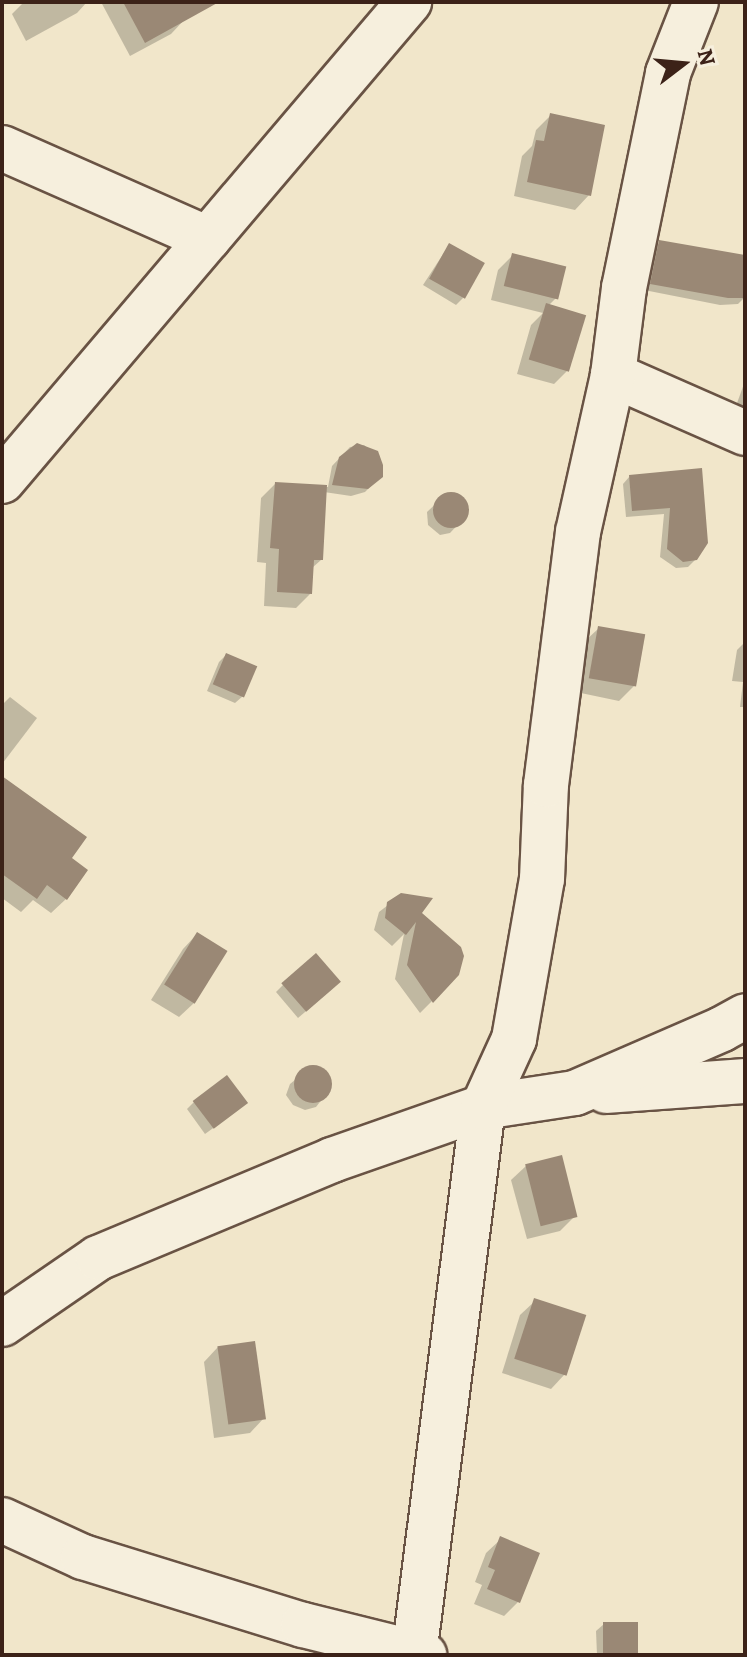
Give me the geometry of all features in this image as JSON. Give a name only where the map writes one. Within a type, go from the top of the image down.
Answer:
[{"type":"street","points":[[2,481],[409,2]]},
{"type":"street","points":[[2,1520],[83,1557],[303,1625],[417,1654],[483,1107],[514,1039],[542,879],[546,785],[578,532],[613,375],[624,288],[668,73],[696,2]]},
{"type":"street","points":[[2,148],[208,239]]},
{"type":"street","points":[[613,375],[745,433]]},
{"type":"street","points":[[575,1093],[745,1016]]},
{"type":"street","points":[[2,1324],[98,1258],[332,1160],[483,1107],[575,1093],[745,1081]]},
{"type":"building","points":[[123,2],[219,2],[145,43]]},
{"type":"building","points":[[550,113],[605,125],[591,196],[527,182],[536,140],[544,141]]},
{"type":"building","points":[[659,240],[745,255],[745,298],[728,298],[650,284]]},
{"type":"building","points":[[449,243],[485,263],[465,299],[429,279]]},
{"type":"building","points":[[512,253],[566,267],[558,300],[504,286]]},
{"type":"building","points":[[546,303],[586,315],[569,372],[529,359]]},
{"type":"building","points":[[357,443],[378,451],[383,477],[368,489],[332,485],[339,457]]},
{"type":"building","points":[[702,468],[708,543],[697,560],[683,562],[667,549],[670,508],[632,511],[629,475]]},
{"type":"building","points":[[275,482],[327,485],[323,560],[314,560],[312,594],[277,592],[279,549],[270,548]]},
{"type":"building","points":[[451,492],[464,497],[469,510],[464,523],[451,528],[438,523],[433,510],[438,497]]},
{"type":"building","points":[[598,626],[645,634],[636,687],[589,678]]},
{"type":"building","points":[[226,653],[257,666],[244,698],[213,684]]},
{"type":"building","points":[[2,776],[87,837],[72,858],[88,870],[67,900],[47,885],[37,899],[2,874]]},
{"type":"building","points":[[401,893],[433,898],[422,913],[461,947],[464,956],[459,975],[433,1003],[407,965],[416,922],[406,935],[385,918],[387,902]]},
{"type":"building","points":[[197,932],[228,951],[195,1004],[164,985]]},
{"type":"building","points":[[316,953],[341,982],[306,1012],[281,983]]},
{"type":"building","points":[[313,1065],[327,1070],[332,1084],[327,1098],[313,1103],[299,1098],[294,1084],[299,1070]]},
{"type":"building","points":[[227,1075],[248,1103],[214,1129],[193,1101]]},
{"type":"building","points":[[562,1155],[577,1217],[541,1226],[525,1164]]},
{"type":"building","points":[[534,1298],[586,1315],[567,1376],[514,1359]]},
{"type":"building","points":[[255,1341],[266,1419],[228,1425],[217,1346]]},
{"type":"building","points":[[500,1536],[540,1553],[520,1603],[487,1589],[495,1570],[488,1567]]},
{"type":"building","points":[[603,1622],[638,1622],[638,1655],[603,1655]]}]
